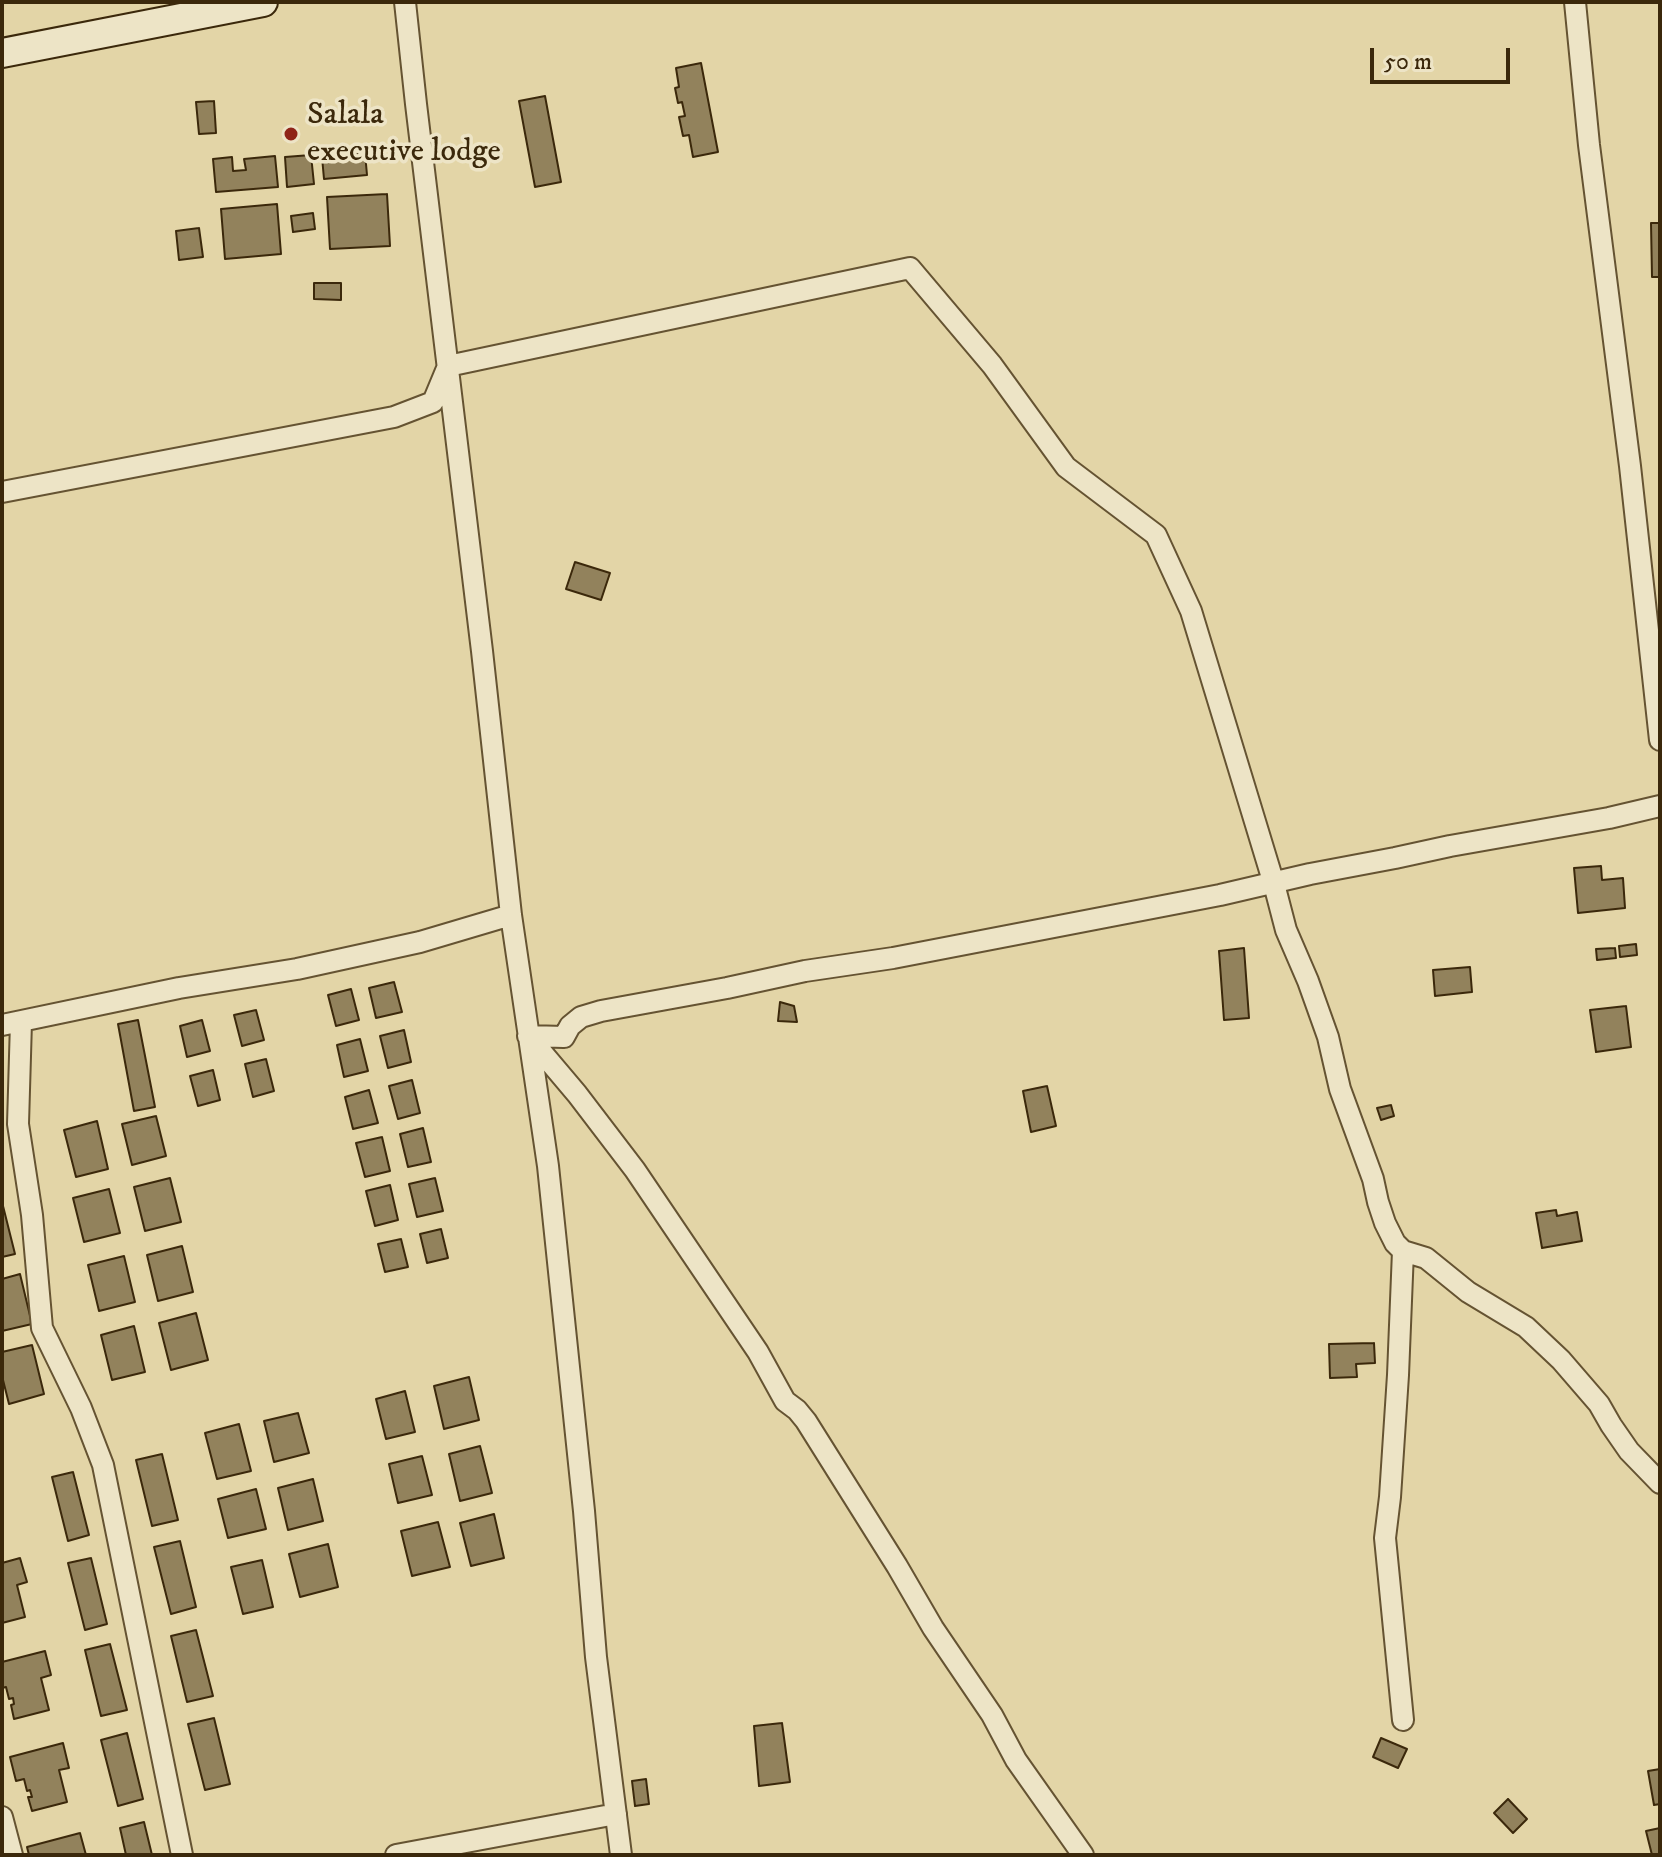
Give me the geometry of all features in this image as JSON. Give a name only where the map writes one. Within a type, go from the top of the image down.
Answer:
[{"type":"main road","points":[[2,53],[197,9],[263,2]]},
{"type":"street","points":[[405,2],[511,915],[548,1166],[596,1657],[621,1855]]},
{"type":"street","points":[[1575,2],[1589,145],[1630,466],[1660,740]]},
{"type":"street","points":[[448,366],[910,268],[992,365],[1066,467],[1156,535],[1191,611],[1286,930],[1328,1037],[1340,1089],[1373,1179],[1385,1223],[1395,1243],[1403,1251],[1426,1258],[1468,1292],[1526,1327],[1576,1377],[1599,1404],[1629,1451],[1660,1483]]},
{"type":"street","points":[[2,492],[394,417],[433,402],[448,366]]},
{"type":"street","points":[[528,1036],[564,1037],[570,1026],[581,1017],[601,1011],[805,971],[893,958],[1660,806]]},
{"type":"street","points":[[182,1855],[103,1465],[81,1408],[42,1328],[32,1215],[18,1124],[12,1024],[179,988],[297,969],[420,942],[511,915]]},
{"type":"street","points":[[528,1036],[635,1170],[758,1352],[785,1401],[806,1421],[933,1628],[992,1715],[1016,1760],[1083,1855]]},
{"type":"street","points":[[1403,1251],[1398,1375],[1385,1538],[1403,1720]]},
{"type":"street","points":[[396,1855],[616,1814]]},
{"type":"street","points":[[2,1817],[12,1855]]},
{"type":"building","points":[[701,63],[718,152],[693,157],[689,135],[683,136],[679,117],[685,116],[675,88],[679,87],[676,68]]},
{"type":"building","points":[[545,96],[561,182],[535,187],[519,101]]},
{"type":"building","points":[[214,101],[216,133],[199,134],[196,102]]},
{"type":"building","points":[[365,153],[367,175],[324,179],[322,157]]},
{"type":"building","points":[[311,155],[314,184],[287,187],[285,157]]},
{"type":"building","points":[[275,156],[278,187],[216,192],[213,159],[232,157],[233,171],[246,170],[244,159]]},
{"type":"building","points":[[387,194],[390,246],[330,249],[327,197]]},
{"type":"building","points":[[277,204],[281,254],[225,259],[221,209]]},
{"type":"building","points":[[313,213],[315,229],[293,232],[291,216]]},
{"type":"building","points":[[1651,223],[1660,223],[1660,277],[1652,277]]},
{"type":"building","points":[[199,228],[203,257],[179,260],[176,231]]},
{"type":"building","points":[[314,283],[341,283],[341,300],[314,299]]},
{"type":"building","points":[[575,562],[610,573],[601,600],[566,589]]},
{"type":"building","points":[[1601,866],[1602,880],[1623,878],[1625,908],[1578,913],[1574,868]]},
{"type":"building","points":[[1636,944],[1637,955],[1620,957],[1619,946]]},
{"type":"building","points":[[1244,948],[1249,1018],[1224,1020],[1219,951]]},
{"type":"building","points":[[1615,948],[1616,958],[1597,960],[1596,949]]},
{"type":"building","points":[[1470,967],[1472,992],[1435,996],[1433,970]]},
{"type":"building","points":[[394,982],[402,1012],[376,1018],[369,988]]},
{"type":"building","points":[[351,989],[359,1020],[336,1026],[328,995]]},
{"type":"building","points":[[780,1002],[794,1006],[797,1022],[778,1021]]},
{"type":"building","points":[[1626,1006],[1631,1047],[1596,1052],[1590,1010]]},
{"type":"building","points":[[256,1010],[264,1040],[242,1046],[234,1015]]},
{"type":"building","points":[[138,1020],[155,1107],[134,1111],[118,1024]]},
{"type":"building","points":[[202,1020],[210,1051],[187,1057],[180,1026]]},
{"type":"building","points":[[404,1030],[411,1062],[388,1068],[380,1036]]},
{"type":"building","points":[[360,1039],[368,1071],[344,1077],[337,1045]]},
{"type":"building","points":[[266,1059],[274,1091],[253,1097],[245,1064]]},
{"type":"building","points":[[213,1070],[220,1100],[198,1106],[190,1076]]},
{"type":"building","points":[[412,1080],[420,1113],[398,1119],[389,1086]]},
{"type":"building","points":[[1047,1086],[1056,1126],[1031,1132],[1023,1091]]},
{"type":"building","points":[[369,1090],[378,1123],[353,1129],[345,1097]]},
{"type":"building","points":[[1391,1105],[1394,1116],[1381,1120],[1377,1108]]},
{"type":"building","points":[[156,1116],[166,1156],[132,1165],[122,1124]]},
{"type":"building","points":[[97,1121],[108,1169],[76,1177],[64,1130]]},
{"type":"building","points":[[423,1128],[431,1162],[408,1167],[400,1134]]},
{"type":"building","points":[[382,1137],[390,1171],[365,1177],[356,1143]]},
{"type":"building","points":[[170,1178],[181,1222],[145,1231],[134,1187]]},
{"type":"building","points":[[435,1178],[443,1211],[417,1217],[409,1184]]},
{"type":"building","points":[[390,1185],[398,1220],[375,1226],[366,1191]]},
{"type":"building","points":[[109,1189],[120,1233],[84,1242],[73,1198]]},
{"type":"building","points":[[2,1207],[15,1254],[2,1257]]},
{"type":"building","points":[[1556,1210],[1557,1216],[1577,1212],[1582,1241],[1542,1248],[1536,1213]]},
{"type":"building","points":[[441,1229],[448,1258],[427,1263],[420,1234]]},
{"type":"building","points":[[401,1239],[408,1267],[385,1272],[378,1244]]},
{"type":"building","points":[[182,1246],[193,1292],[158,1301],[147,1255]]},
{"type":"building","points":[[124,1256],[135,1302],[99,1311],[88,1265]]},
{"type":"building","points":[[20,1274],[32,1324],[2,1331],[2,1279]]},
{"type":"building","points":[[196,1313],[208,1360],[171,1370],[159,1323]]},
{"type":"building","points":[[134,1326],[145,1372],[112,1380],[101,1335]]},
{"type":"building","points":[[1374,1343],[1375,1363],[1356,1364],[1357,1377],[1330,1378],[1329,1344]]},
{"type":"building","points":[[32,1345],[44,1394],[9,1404],[2,1376],[2,1352]]},
{"type":"building","points":[[469,1377],[479,1420],[444,1429],[434,1386]]},
{"type":"building","points":[[405,1391],[415,1432],[386,1439],[376,1399]]},
{"type":"building","points":[[298,1413],[309,1453],[274,1462],[264,1421]]},
{"type":"building","points":[[239,1424],[251,1471],[217,1479],[205,1433]]},
{"type":"building","points":[[480,1446],[492,1493],[460,1501],[449,1454]]},
{"type":"building","points":[[162,1454],[178,1520],[152,1526],[136,1460]]},
{"type":"building","points":[[422,1456],[432,1495],[398,1503],[389,1464]]},
{"type":"building","points":[[73,1472],[89,1535],[68,1541],[52,1477]]},
{"type":"building","points":[[313,1479],[323,1521],[288,1530],[278,1488]]},
{"type":"building","points":[[256,1489],[266,1529],[228,1538],[218,1499]]},
{"type":"building","points":[[494,1514],[504,1558],[471,1566],[460,1523]]},
{"type":"building","points":[[438,1522],[450,1567],[412,1576],[401,1531]]},
{"type":"building","points":[[180,1541],[196,1607],[171,1614],[154,1547]]},
{"type":"building","points":[[328,1544],[338,1587],[300,1597],[289,1554]]},
{"type":"building","points":[[20,1558],[27,1582],[17,1585],[25,1617],[2,1623],[2,1563]]},
{"type":"building","points":[[91,1558],[107,1624],[85,1630],[68,1563]]},
{"type":"building","points":[[262,1560],[273,1607],[243,1614],[231,1567]]},
{"type":"building","points":[[196,1630],[213,1696],[187,1702],[171,1636]]},
{"type":"building","points":[[110,1644],[127,1710],[101,1716],[85,1650]]},
{"type":"building","points":[[45,1651],[51,1675],[41,1678],[49,1710],[14,1719],[13,1698],[9,1699],[6,1687],[2,1688],[2,1662]]},
{"type":"building","points":[[214,1718],[230,1784],[205,1790],[188,1724]]},
{"type":"building","points":[[782,1723],[790,1782],[759,1786],[754,1726]]},
{"type":"building","points":[[127,1733],[143,1799],[118,1806],[101,1740]]},
{"type":"building","points":[[1381,1738],[1407,1749],[1398,1768],[1373,1757]]},
{"type":"building","points":[[63,1743],[69,1768],[59,1770],[67,1802],[32,1811],[28,1797],[32,1797],[30,1790],[27,1791],[24,1779],[16,1781],[10,1757]]},
{"type":"building","points":[[1660,1769],[1660,1804],[1654,1805],[1648,1771]]},
{"type":"building","points":[[646,1779],[649,1804],[635,1806],[632,1781]]},
{"type":"building","points":[[1508,1799],[1527,1819],[1513,1833],[1494,1813]]},
{"type":"building","points":[[144,1822],[152,1855],[126,1855],[120,1828]]},
{"type":"building","points":[[1660,1828],[1660,1855],[1652,1855],[1646,1831]]},
{"type":"building","points":[[80,1833],[86,1855],[29,1855],[27,1847]]},
{"type":"place","name":"Salala executive lodge","points":[[291,134]]}]
